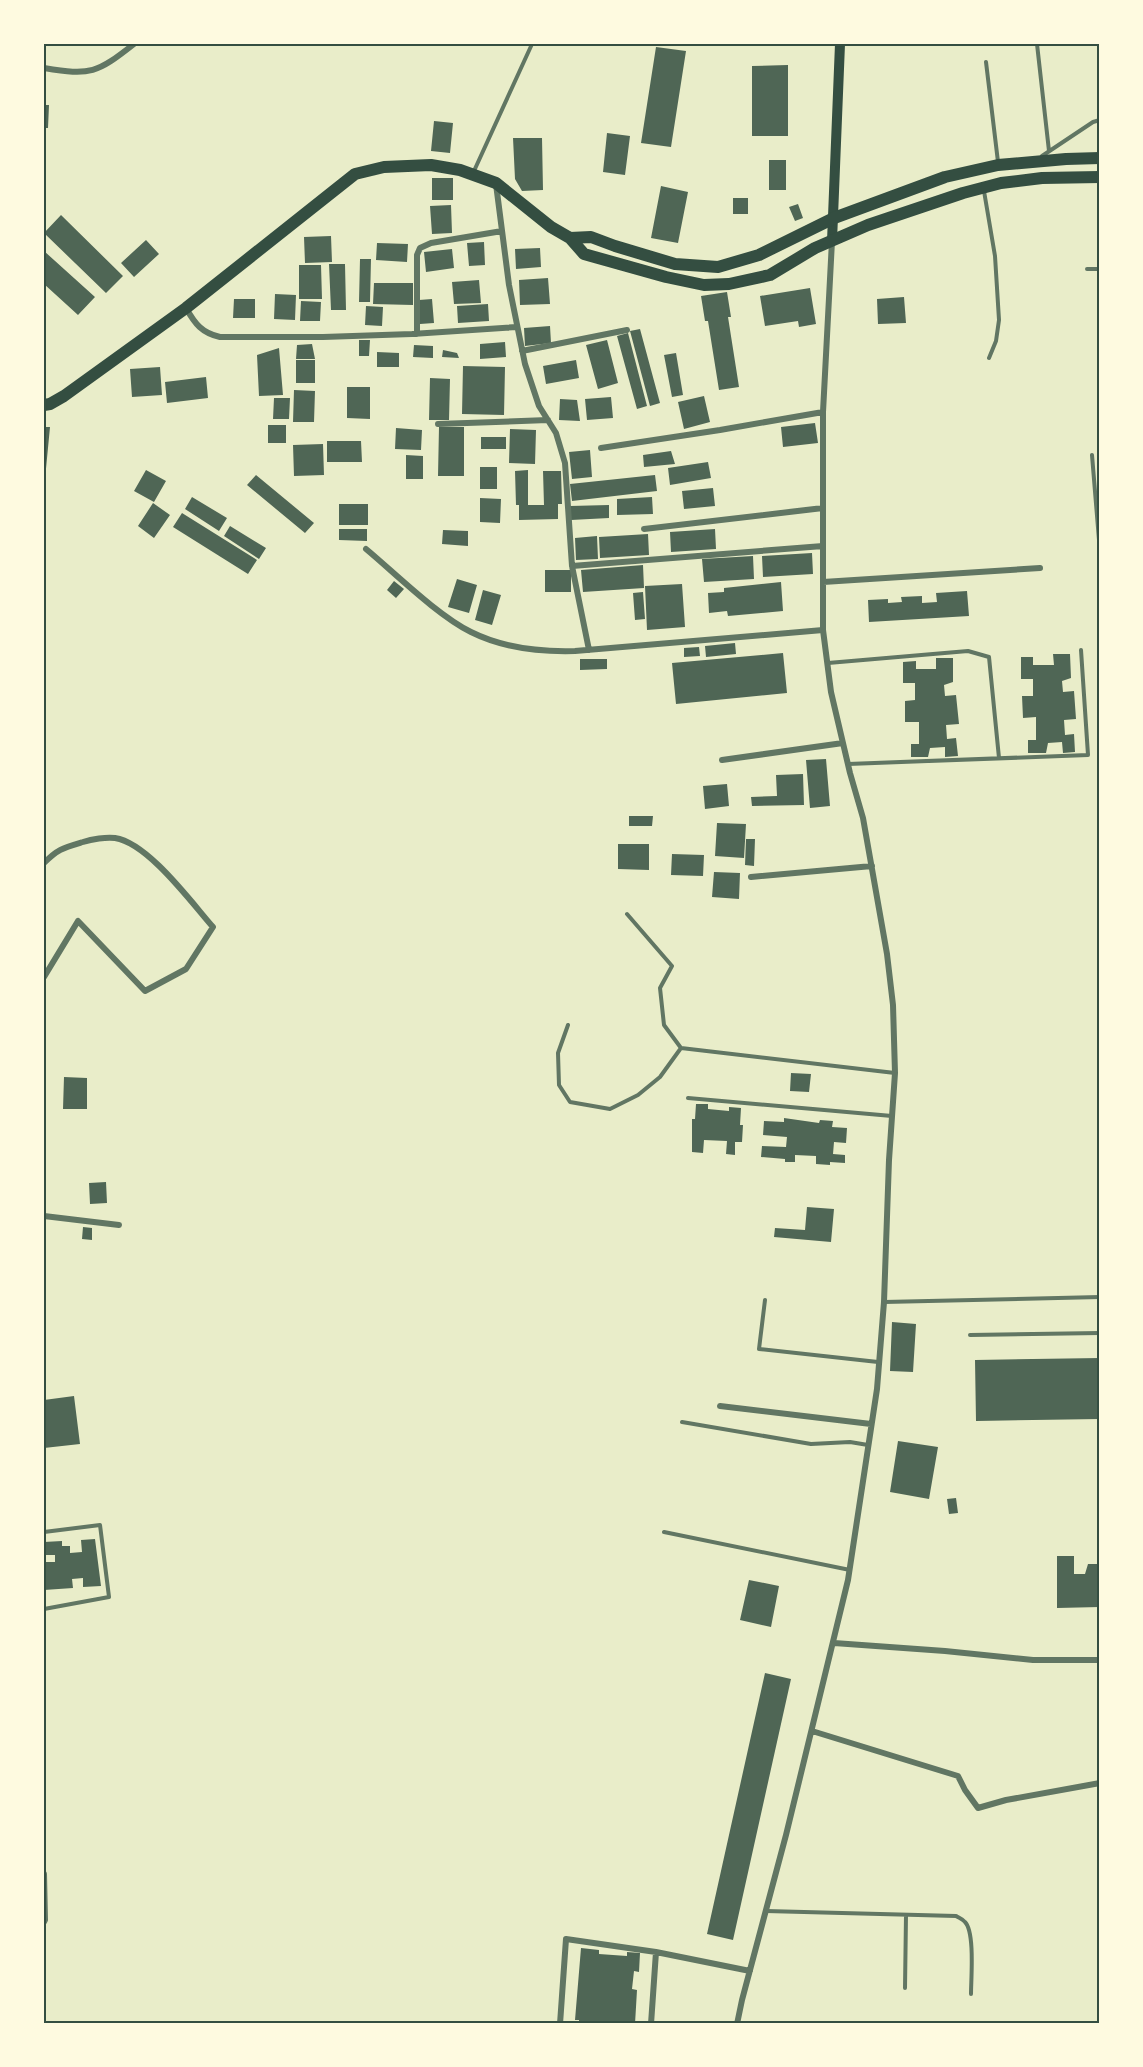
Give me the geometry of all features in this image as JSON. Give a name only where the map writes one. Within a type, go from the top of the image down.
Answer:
[{"type":"highway","points":[[570,238],[591,237],[675,264],[718,267],[759,255],[834,218],[945,177],[998,165],[1100,158]]},
{"type":"highway","points":[[1026,180],[1028,162]]},
{"type":"highway","points":[[44,403],[64,396],[186,308],[355,174],[384,167],[431,165],[472,174],[496,183],[551,227],[570,238],[584,254],[704,285],[729,284],[770,275],[815,248],[868,225],[1001,183],[1100,177]]},
{"type":"main road","points":[[832,241],[840,44]]},
{"type":"street","points":[[44,68],[88,72],[108,64],[134,44]]},
{"type":"street","points":[[496,183],[522,351],[532,388],[539,406],[556,433],[565,463],[572,566],[590,650]]},
{"type":"street","points":[[417,334],[417,255],[420,248],[431,243],[502,231]]},
{"type":"street","points":[[737,2024],[834,1643],[850,1570],[879,1362],[884,1302],[895,1073],[893,1005],[872,866],[863,818],[843,743],[827,663],[823,630],[822,412],[832,241]]},
{"type":"street","points":[[186,308],[195,324],[202,330],[209,335],[220,337],[417,334],[517,327]]},
{"type":"street","points":[[522,351],[627,330]]},
{"type":"street","points":[[601,448],[822,412]]},
{"type":"street","points":[[438,424],[548,420]]},
{"type":"street","points":[[644,529],[823,508]]},
{"type":"street","points":[[572,566],[823,546]]},
{"type":"street","points":[[366,549],[444,614],[470,632],[505,644],[529,649],[590,650],[823,630]]},
{"type":"street","points":[[823,582],[1040,568]]},
{"type":"street","points":[[722,760],[843,743]]},
{"type":"street","points":[[44,863],[58,849],[89,840],[115,838],[136,847],[151,857],[213,927],[186,969],[145,991],[78,921],[44,977]]},
{"type":"street","points":[[751,877],[872,866]]},
{"type":"street","points":[[44,1216],[119,1225]]},
{"type":"street","points":[[720,1407],[871,1424]]},
{"type":"street","points":[[834,1643],[1033,1660],[1100,1660]]},
{"type":"street","points":[[812,1731],[958,1776],[978,1808],[1006,1800],[1100,1783]]},
{"type":"street","points":[[44,1874],[44,1922]]},
{"type":"street","points":[[560,2024],[566,1939],[656,1952],[750,1971]]},
{"type":"street","points":[[651,2024],[656,1952]]},
{"type":"lane","points":[[472,174],[532,44]]},
{"type":"lane","points":[[1037,44],[1049,151]]},
{"type":"lane","points":[[986,62],[998,165]]},
{"type":"lane","points":[[1028,162],[1100,120]]},
{"type":"lane","points":[[984,188],[995,256],[999,320],[996,341],[988,358]]},
{"type":"lane","points":[[1087,269],[1100,269]]},
{"type":"lane","points":[[1092,455],[1100,552]]},
{"type":"lane","points":[[848,764],[1088,755],[1081,650]]},
{"type":"lane","points":[[827,663],[968,651],[989,657],[999,758]]},
{"type":"lane","points":[[627,914],[672,966],[660,987],[664,1025],[681,1048],[895,1073]]},
{"type":"lane","points":[[568,1025],[558,1053],[560,1085],[570,1102],[610,1109],[638,1095],[660,1077],[681,1048]]},
{"type":"lane","points":[[688,1098],[892,1116]]},
{"type":"lane","points":[[884,1302],[1100,1297]]},
{"type":"lane","points":[[765,1300],[759,1349],[879,1362]]},
{"type":"lane","points":[[970,1335],[1100,1333]]},
{"type":"lane","points":[[682,1422],[811,1444],[850,1442],[868,1445]]},
{"type":"lane","points":[[44,1532],[100,1525],[109,1597],[44,1609]]},
{"type":"lane","points":[[664,1532],[850,1570]]},
{"type":"lane","points":[[766,1911],[957,1916],[965,1922],[970,1939],[971,1994]]},
{"type":"lane","points":[[904,1988],[906,1915]]},
{"type":"building","points":[[656,47],[686,51],[671,147],[641,143]]},
{"type":"building","points":[[788,65],[788,136],[752,136],[752,66]]},
{"type":"building","points":[[44,105],[49,105],[48,128],[44,128]]},
{"type":"building","points":[[434,121],[453,123],[450,153],[431,151]]},
{"type":"building","points":[[607,133],[630,136],[625,175],[603,172]]},
{"type":"building","points":[[513,138],[542,138],[543,190],[522,191],[515,179]]},
{"type":"building","points":[[769,160],[786,160],[786,190],[769,190]]},
{"type":"building","points":[[432,178],[453,178],[453,200],[432,200]]},
{"type":"building","points":[[661,186],[688,192],[678,243],[651,238]]},
{"type":"building","points":[[733,198],[748,198],[748,214],[733,214]]},
{"type":"building","points":[[798,204],[803,218],[795,221],[789,207]]},
{"type":"building","points":[[451,205],[452,233],[432,234],[430,206]]},
{"type":"building","points":[[61,215],[123,276],[106,293],[44,233]]},
{"type":"building","points":[[331,236],[332,262],[305,263],[304,237]]},
{"type":"building","points":[[146,240],[159,254],[134,277],[121,263]]},
{"type":"building","points":[[484,242],[485,265],[469,266],[467,243]]},
{"type":"building","points":[[377,243],[408,244],[407,262],[376,260]]},
{"type":"building","points":[[540,248],[541,267],[516,269],[515,249]]},
{"type":"building","points":[[452,249],[454,268],[426,272],[424,252]]},
{"type":"building","points":[[44,251],[95,297],[78,315],[44,284]]},
{"type":"building","points":[[360,259],[371,259],[370,302],[359,302]]},
{"type":"building","points":[[329,264],[345,264],[346,310],[331,310]]},
{"type":"building","points":[[299,265],[321,265],[322,299],[299,299]]},
{"type":"building","points":[[548,278],[550,304],[520,305],[519,280]]},
{"type":"building","points":[[479,280],[481,303],[454,304],[452,282]]},
{"type":"building","points":[[374,283],[413,283],[413,305],[373,304]]},
{"type":"building","points":[[810,288],[816,324],[799,327],[798,321],[765,326],[760,296]]},
{"type":"building","points":[[727,292],[731,317],[728,317],[739,387],[719,390],[708,321],[705,321],[701,296]]},
{"type":"building","points":[[275,294],[296,295],[295,320],[274,319]]},
{"type":"building","points":[[904,297],[906,323],[878,324],[877,299]]},
{"type":"building","points":[[234,299],[255,299],[255,318],[233,318]]},
{"type":"building","points":[[432,299],[434,323],[420,324],[419,300]]},
{"type":"building","points":[[301,301],[321,302],[320,321],[300,321]]},
{"type":"building","points":[[488,304],[489,321],[458,323],[457,306]]},
{"type":"building","points":[[366,306],[383,307],[382,326],[365,325]]},
{"type":"building","points":[[550,326],[551,343],[525,346],[524,328]]},
{"type":"building","points":[[640,329],[660,403],[650,406],[630,331]]},
{"type":"building","points":[[628,333],[647,406],[637,409],[617,336]]},
{"type":"building","points":[[359,340],[370,340],[369,356],[359,356]]},
{"type":"building","points":[[607,340],[618,383],[598,389],[586,345]]},
{"type":"building","points":[[505,342],[506,357],[480,359],[480,344]]},
{"type":"building","points":[[312,344],[315,359],[296,359],[297,345]]},
{"type":"building","points":[[414,345],[433,346],[433,358],[413,357]]},
{"type":"building","points":[[279,348],[283,395],[259,396],[257,355]]},
{"type":"building","points":[[443,350],[457,353],[459,358],[442,357]]},
{"type":"building","points":[[377,352],[399,353],[399,367],[377,367]]},
{"type":"building","points":[[676,353],[683,395],[672,397],[664,355]]},
{"type":"building","points":[[296,360],[315,360],[315,383],[296,383]]},
{"type":"building","points":[[576,360],[579,378],[546,384],[543,366]]},
{"type":"building","points":[[463,366],[505,367],[504,415],[462,414]]},
{"type":"building","points":[[160,367],[162,395],[132,397],[130,369]]},
{"type":"building","points":[[206,377],[208,398],[167,403],[165,382]]},
{"type":"building","points":[[430,378],[450,379],[449,420],[429,420]]},
{"type":"building","points":[[347,387],[370,387],[370,419],[347,418]]},
{"type":"building","points":[[294,390],[315,391],[314,422],[293,422]]},
{"type":"building","points":[[704,396],[710,422],[684,429],[678,402]]},
{"type":"building","points":[[611,397],[613,418],[587,420],[585,399]]},
{"type":"building","points":[[274,398],[290,398],[289,419],[273,419]]},
{"type":"building","points":[[560,399],[577,400],[580,421],[559,420]]},
{"type":"building","points":[[815,423],[818,443],[783,447],[781,427]]},
{"type":"building","points":[[268,425],[286,425],[286,443],[268,443]]},
{"type":"building","points":[[44,427],[50,427],[45,479],[44,479]]},
{"type":"building","points":[[439,427],[464,427],[464,476],[438,476]]},
{"type":"building","points":[[396,428],[422,430],[421,450],[395,449]]},
{"type":"building","points":[[510,429],[536,430],[535,464],[509,463]]},
{"type":"building","points":[[481,437],[506,437],[506,449],[481,449]]},
{"type":"building","points":[[327,441],[361,441],[362,462],[327,462]]},
{"type":"building","points":[[323,444],[324,475],[294,476],[293,445]]},
{"type":"building","points":[[590,450],[592,477],[572,479],[569,452]]},
{"type":"building","points":[[671,451],[675,464],[644,467],[643,455]]},
{"type":"building","points":[[406,455],[423,456],[423,479],[406,479]]},
{"type":"building","points":[[708,462],[711,478],[670,485],[668,468]]},
{"type":"building","points":[[480,467],[497,467],[497,489],[480,489]]},
{"type":"building","points":[[146,470],[166,481],[154,502],[134,491]]},
{"type":"building","points":[[528,470],[528,505],[544,505],[543,471],[561,471],[562,504],[558,504],[558,519],[519,520],[515,471]]},
{"type":"building","points":[[256,475],[314,523],[305,533],[247,485]]},
{"type":"building","points":[[655,475],[657,491],[572,501],[570,484]]},
{"type":"building","points":[[713,488],[715,506],[684,509],[682,491]]},
{"type":"building","points":[[192,497],[227,518],[219,531],[185,509]]},
{"type":"building","points":[[652,497],[653,514],[617,515],[617,499]]},
{"type":"building","points":[[480,498],[501,499],[500,523],[480,522]]},
{"type":"building","points":[[153,503],[170,515],[154,538],[138,526]]},
{"type":"building","points":[[339,504],[368,504],[368,525],[339,525]]},
{"type":"building","points":[[609,505],[609,518],[571,520],[570,506]]},
{"type":"building","points":[[182,513],[257,560],[248,574],[173,527]]},
{"type":"building","points":[[230,526],[266,548],[259,559],[224,536]]},
{"type":"building","points":[[339,529],[367,529],[367,541],[339,540]]},
{"type":"building","points":[[715,529],[716,549],[671,552],[670,532]]},
{"type":"building","points":[[443,530],[468,531],[468,546],[442,544]]},
{"type":"building","points":[[648,534],[649,555],[600,558],[599,537]]},
{"type":"building","points":[[597,536],[598,559],[576,560],[575,538]]},
{"type":"building","points":[[812,553],[813,574],[763,577],[762,556]]},
{"type":"building","points":[[753,556],[754,579],[704,582],[702,559]]},
{"type":"building","points":[[643,565],[644,588],[583,592],[581,570]]},
{"type":"building","points":[[545,570],[571,570],[571,592],[545,592]]},
{"type":"building","points":[[457,579],[477,585],[469,613],[448,607]]},
{"type":"building","points":[[394,581],[404,589],[396,598],[387,590]]},
{"type":"building","points":[[781,582],[783,611],[728,616],[727,611],[709,613],[708,593],[724,592],[724,588]]},
{"type":"building","points":[[682,584],[685,627],[647,630],[645,586]]},
{"type":"building","points":[[483,590],[501,595],[492,625],[475,620]]},
{"type":"building","points":[[967,591],[969,616],[869,622],[868,600],[888,599],[888,603],[902,602],[901,597],[922,596],[922,603],[937,602],[936,593]]},
{"type":"building","points":[[643,592],[645,619],[635,620],[633,593]]},
{"type":"building","points":[[735,643],[736,654],[706,657],[705,646]]},
{"type":"building","points":[[699,647],[700,656],[684,657],[684,648]]},
{"type":"building","points":[[783,653],[787,693],[676,704],[672,663]]},
{"type":"building","points":[[1053,654],[1070,654],[1071,678],[1062,681],[1063,692],[1074,691],[1076,719],[1064,720],[1065,735],[1074,734],[1075,752],[1063,753],[1062,742],[1048,743],[1046,753],[1028,753],[1028,740],[1036,740],[1036,717],[1023,718],[1022,696],[1033,696],[1033,679],[1021,679],[1021,657],[1033,657],[1033,665],[1054,665]]},
{"type":"building","points":[[936,658],[953,658],[953,682],[944,685],[945,696],[956,695],[959,724],[946,725],[947,739],[956,738],[958,756],[945,757],[945,747],[930,748],[928,757],[911,757],[911,744],[919,744],[919,722],[905,722],[905,701],[915,700],[915,683],[903,683],[903,662],[916,661],[916,669],[936,669]]},
{"type":"building","points":[[580,659],[607,659],[607,669],[580,670]]},
{"type":"building","points":[[826,759],[830,806],[810,808],[806,760]]},
{"type":"building","points":[[803,774],[804,805],[752,806],[751,797],[777,796],[776,775]]},
{"type":"building","points":[[727,784],[729,806],[705,809],[703,786]]},
{"type":"building","points":[[629,816],[653,816],[652,826],[629,826]]},
{"type":"building","points":[[717,823],[746,824],[744,858],[715,856]]},
{"type":"building","points":[[746,839],[755,839],[754,866],[745,865]]},
{"type":"building","points":[[618,844],[649,844],[649,870],[618,869]]},
{"type":"building","points":[[672,854],[704,855],[703,876],[671,875]]},
{"type":"building","points":[[714,872],[740,873],[739,899],[712,897]]},
{"type":"building","points":[[791,1073],[811,1074],[809,1092],[790,1091]]},
{"type":"building","points":[[64,1077],[87,1078],[87,1109],[63,1109]]},
{"type":"building","points":[[696,1104],[708,1104],[708,1109],[729,1111],[729,1107],[741,1108],[742,1142],[735,1142],[735,1155],[726,1154],[727,1141],[704,1140],[703,1153],[692,1152],[692,1119],[695,1119]]},
{"type":"building","points":[[784,1118],[819,1123],[820,1120],[833,1121],[832,1127],[847,1128],[846,1143],[834,1142],[833,1154],[845,1155],[845,1163],[816,1164],[816,1156],[795,1155],[795,1162],[761,1157],[762,1146],[786,1147],[787,1137],[763,1135],[764,1121],[784,1122]]},
{"type":"building","points":[[106,1182],[107,1203],[90,1204],[89,1183]]},
{"type":"building","points":[[807,1207],[834,1209],[831,1242],[774,1237],[775,1228],[805,1230]]},
{"type":"building","points":[[83,1227],[92,1228],[92,1240],[82,1239]]},
{"type":"building","points":[[892,1322],[916,1324],[913,1372],[890,1371]]},
{"type":"building","points":[[1100,1358],[1100,1419],[976,1421],[975,1360]]},
{"type":"building","points":[[74,1396],[80,1444],[44,1448],[44,1400]]},
{"type":"building","points":[[898,1441],[938,1447],[929,1499],[890,1492]]},
{"type":"building","points":[[956,1498],[958,1513],[949,1514],[947,1499]]},
{"type":"building","points":[[95,1539],[101,1586],[83,1587],[83,1578],[72,1579],[73,1588],[44,1590],[44,1562],[55,1562],[55,1555],[44,1555],[44,1542],[62,1541],[62,1546],[70,1546],[70,1553],[82,1552],[81,1540]]},
{"type":"building","points":[[1057,1556],[1074,1556],[1074,1574],[1085,1574],[1088,1564],[1100,1564],[1100,1607],[1057,1608]]},
{"type":"building","points":[[749,1580],[779,1586],[771,1627],[740,1620]]},
{"type":"building","points":[[765,1673],[791,1679],[733,1940],[707,1934]]},
{"type":"building","points":[[581,1948],[599,1950],[599,1954],[627,1956],[627,1952],[640,1953],[639,1972],[634,1971],[632,1989],[637,1990],[635,2024],[579,2024],[579,2020],[575,2020]]}]
